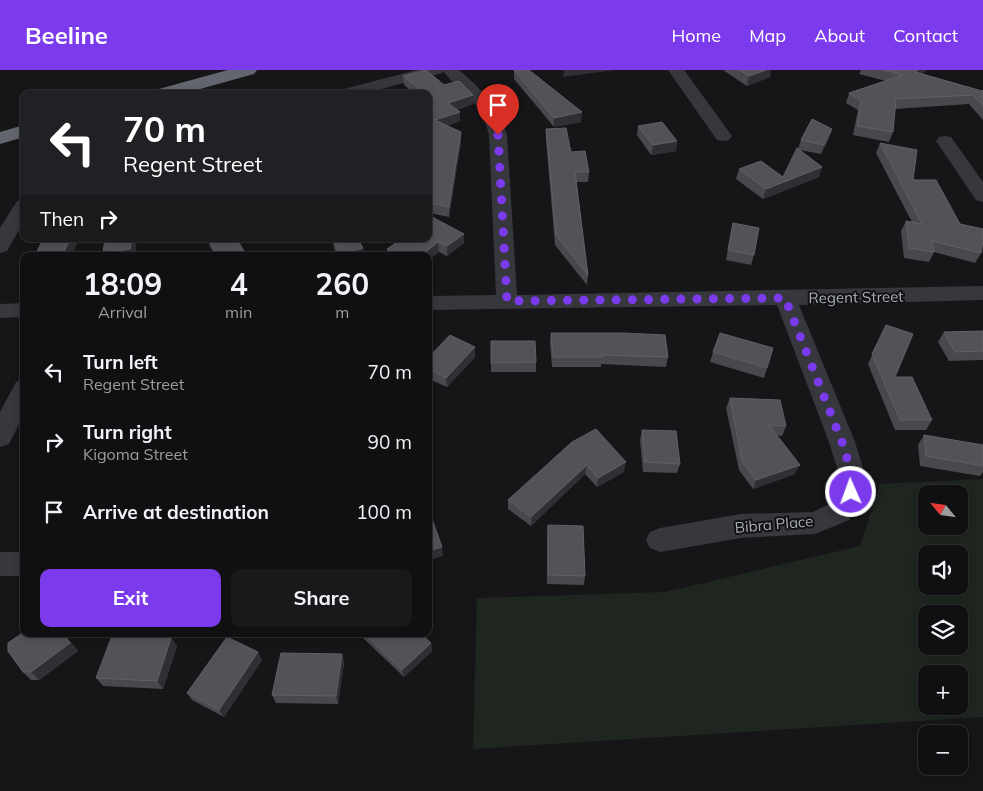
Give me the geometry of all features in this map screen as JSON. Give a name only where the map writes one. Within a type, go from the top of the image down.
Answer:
[{"type":"highway","points":[[176,90],[248,70]]},
{"type":"highway","points":[[0,138],[20,132]]},
{"type":"street","points":[[358,90],[436,70]]},
{"type":"street","points":[[450,70],[484,101],[495,118],[498,135],[507,301]]},
{"type":"street","points":[[676,70],[724,136]]},
{"type":"street","points":[[945,141],[983,196]]},
{"type":"street","points":[[0,247],[20,212]]},
{"type":"street","name":"Regent Street","points":[[432,303],[983,293]]},
{"type":"street","name":"Bibra Place","points":[[660,540],[741,526],[814,523],[839,512],[851,492],[850,468],[842,442],[785,298]]},
{"type":"street","points":[[0,311],[20,310]]},
{"type":"street","points":[[0,437],[20,396]]},
{"type":"street","points":[[0,564],[20,564]]},
{"type":"shaded area","points":[[983,479],[983,717],[473,749],[477,598],[665,592],[860,546],[880,484]]},
{"type":"building","points":[[426,70],[444,85],[459,81],[473,95],[448,103],[460,112],[435,120],[461,132],[449,207],[432,204],[432,90],[421,90],[403,76]]},
{"type":"building","points":[[514,70],[529,70],[582,112],[554,118]]},
{"type":"building","points":[[739,70],[766,70],[749,76]]},
{"type":"building","points":[[884,70],[918,70],[915,72],[983,90],[983,105],[973,95],[896,99],[893,132],[857,126],[861,101],[849,93],[903,75]]},
{"type":"building","points":[[812,119],[832,129],[824,145],[801,140]]},
{"type":"building","points":[[662,122],[677,141],[653,145],[638,126]]},
{"type":"building","points":[[566,128],[571,152],[585,151],[589,172],[575,172],[588,275],[556,235],[546,129]]},
{"type":"building","points":[[880,143],[917,150],[913,180],[936,180],[960,224],[983,229],[981,253],[932,241],[934,252],[909,248],[906,221],[922,224]]},
{"type":"building","points":[[797,148],[822,167],[766,189],[739,169],[761,161],[783,177]]},
{"type":"building","points":[[432,217],[464,234],[447,246],[438,242],[426,252],[393,252],[387,249],[398,242],[432,242]]},
{"type":"building","points":[[733,223],[759,228],[754,255],[728,250]]},
{"type":"building","points":[[42,242],[69,242],[64,252],[37,252]]},
{"type":"building","points":[[105,242],[131,242],[130,249],[103,252]]},
{"type":"building","points":[[210,242],[239,242],[244,252],[216,252]]},
{"type":"building","points":[[334,242],[360,242],[363,248],[348,252],[339,252]]},
{"type":"building","points":[[886,325],[913,334],[895,377],[912,377],[932,420],[900,420],[872,354]]},
{"type":"building","points":[[983,331],[983,351],[955,352],[944,332]]},
{"type":"building","points":[[551,333],[665,335],[668,357],[602,355],[602,357],[553,357]]},
{"type":"building","points":[[720,333],[773,348],[767,368],[713,352]]},
{"type":"building","points":[[450,335],[475,347],[446,378],[432,371],[432,354]]},
{"type":"building","points":[[491,341],[535,341],[536,362],[491,363]]},
{"type":"building","points":[[730,398],[780,400],[786,426],[769,425],[800,465],[756,480],[742,461]]},
{"type":"building","points":[[596,429],[626,462],[598,478],[587,465],[531,517],[508,500],[572,442]]},
{"type":"building","points":[[642,430],[676,431],[680,464],[645,462]]},
{"type":"building","points":[[924,435],[983,445],[983,466],[926,456]]},
{"type":"building","points":[[432,519],[442,547],[432,550]]},
{"type":"building","points":[[548,525],[583,526],[585,576],[548,575]]},
{"type":"building","points":[[20,635],[20,637],[65,637],[70,643],[31,672],[23,672],[8,651],[8,643]]},
{"type":"building","points":[[112,637],[171,638],[157,681],[96,678]]},
{"type":"building","points":[[227,637],[258,652],[219,710],[187,693]]},
{"type":"building","points":[[368,637],[424,637],[431,643],[402,670]]},
{"type":"building","points":[[281,653],[342,654],[336,696],[272,695]]},
{"type":"route","points":[[498,135],[507,301],[785,298],[842,442],[850,468],[851,492]]}]
